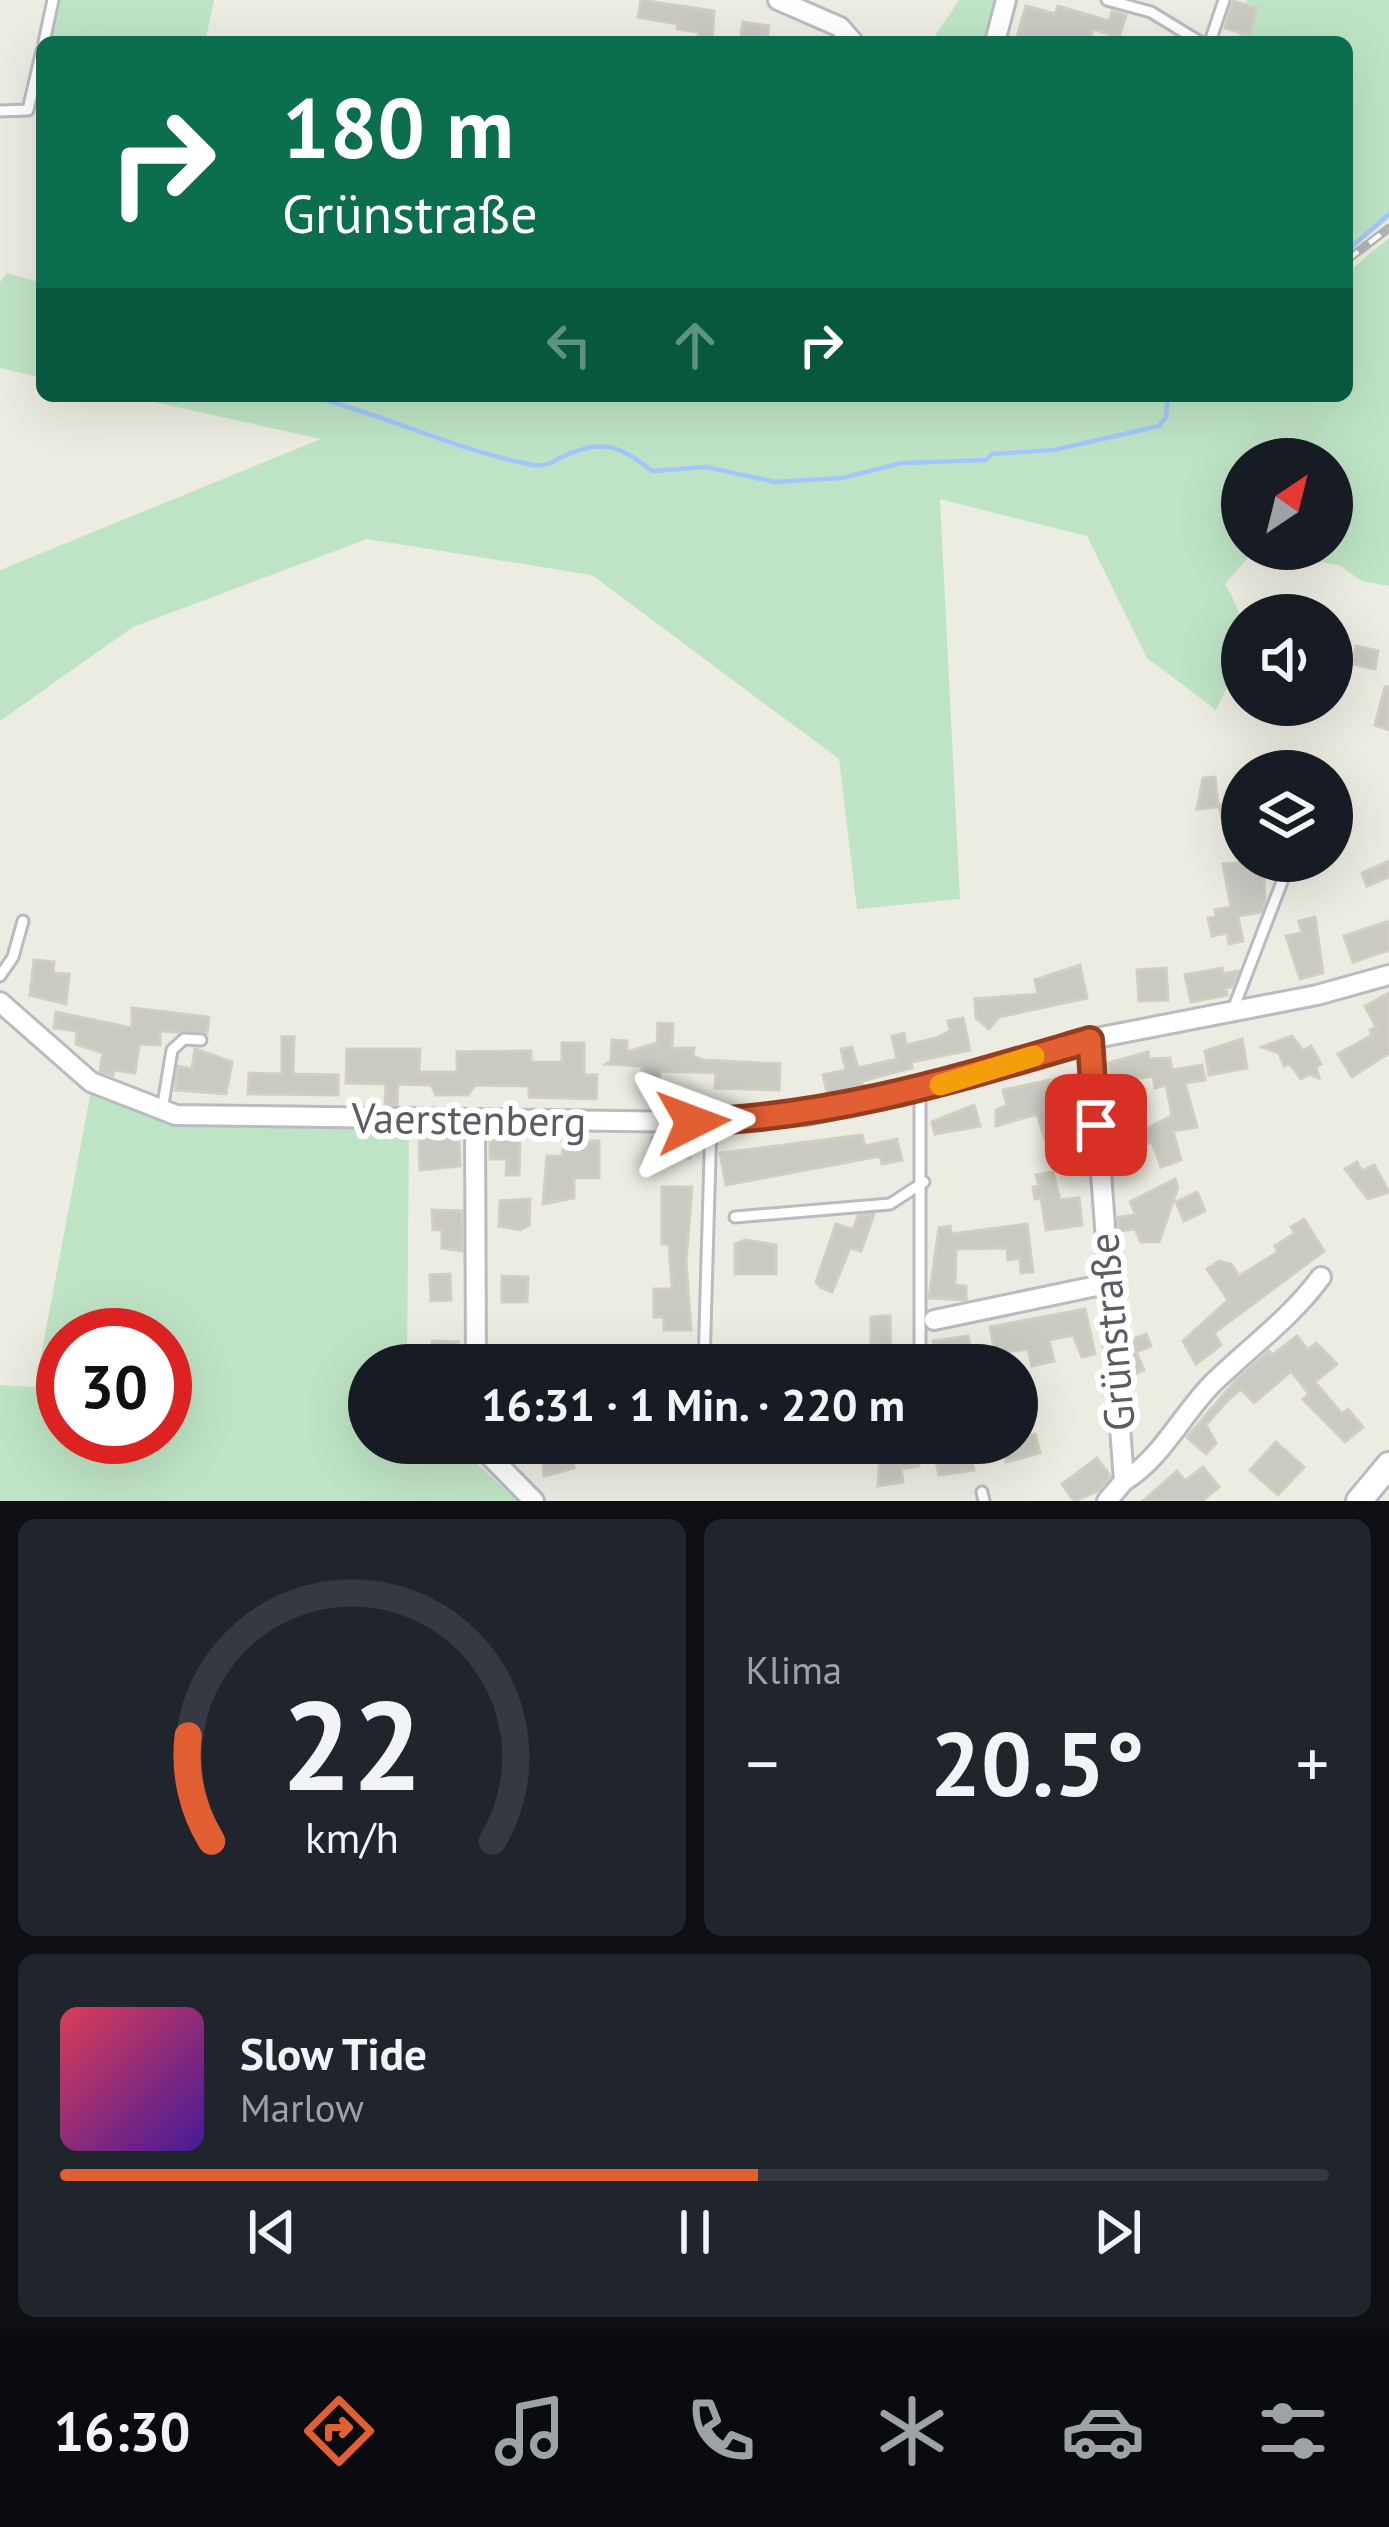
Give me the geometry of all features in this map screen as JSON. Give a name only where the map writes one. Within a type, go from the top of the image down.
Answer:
[{"type":"main road","points":[[1359,1501],[1389,1465]]},
{"type":"street","points":[[778,0],[840,27],[848,36]]},
{"type":"street","points":[[997,36],[1007,0]]},
{"type":"street","name":"Vaerstenberg","points":[[0,1002],[78,1074],[162,1110],[475,1120],[711,1121],[808,1115],[920,1090],[1090,1040],[1389,975]]},
{"type":"street","name":"Grünstraße","points":[[1090,1040],[1124,1481]]},
{"type":"street","points":[[475,1120],[476,1344]]},
{"type":"street","name":"Grünstraße","points":[[1107,1501],[1124,1481],[1144,1469],[1214,1383],[1296,1310],[1321,1277]]},
{"type":"street","points":[[934,1320],[1106,1284]]},
{"type":"street","points":[[498,1464],[534,1501]]},
{"type":"lane","points":[[45,36],[53,0]]},
{"type":"lane","points":[[1107,0],[1151,12],[1190,36]]},
{"type":"lane","points":[[1212,36],[1224,0]]},
{"type":"lane","points":[[0,111],[28,110],[36,76]]},
{"type":"lane","points":[[1232,1012],[1282,882]]},
{"type":"lane","points":[[0,976],[13,957],[23,921]]},
{"type":"lane","points":[[162,1110],[177,1041],[201,1040]]},
{"type":"lane","points":[[920,1090],[924,1182],[920,1344]]},
{"type":"lane","points":[[705,1344],[711,1121]]},
{"type":"lane","points":[[735,1217],[890,1204],[924,1182]]},
{"type":"green space","points":[[53,0],[214,0],[206,36],[45,36]]},
{"type":"green space","points":[[959,0],[995,0],[986,36],[935,36]]},
{"type":"green space","points":[[1247,0],[1389,0],[1389,219],[1353,248],[1353,36],[1238,36]]},
{"type":"green space","points":[[1389,238],[1389,586],[1362,581],[1346,570],[1353,570],[1353,438],[1221,438],[1221,570],[1237,570],[1225,584],[1230,594],[1221,594],[1221,700],[1216,710],[1147,658],[1087,536],[940,499],[960,899],[857,909],[839,759],[592,575],[367,539],[133,627],[0,721],[0,570],[321,439],[154,402],[1353,402],[1353,268]]},
{"type":"green space","points":[[7,273],[36,281],[36,377],[0,368],[0,282]]},
{"type":"green space","points":[[91,1091],[171,1122],[409,1128],[407,1344],[348,1344],[348,1464],[477,1464],[518,1501],[0,1501],[0,1385],[35,1387],[36,1382],[36,1464],[192,1464],[192,1308],[50,1308]]},
{"type":"building","points":[[641,0],[714,11],[712,36],[699,36],[699,32],[677,29],[678,24],[638,17]]},
{"type":"building","points":[[1233,1],[1257,8],[1249,35],[1225,28]]},
{"type":"building","points":[[1026,6],[1055,14],[1058,6],[1109,21],[1112,11],[1126,15],[1119,36],[1093,29],[1091,36],[1017,36]]},
{"type":"building","points":[[743,22],[769,26],[768,36],[741,36]]},
{"type":"building","points":[[1356,646],[1378,651],[1375,669],[1353,664]]},
{"type":"building","points":[[1385,687],[1389,687],[1389,730],[1375,725]]},
{"type":"building","points":[[1215,777],[1218,807],[1197,809],[1203,778]]},
{"type":"building","points":[[1389,861],[1389,877],[1367,886],[1362,873]]},
{"type":"building","points":[[1226,882],[1264,882],[1261,912],[1238,916],[1243,941],[1229,944],[1227,933],[1212,936],[1208,918],[1216,917],[1215,910],[1231,907]]},
{"type":"building","points":[[1315,917],[1323,973],[1300,979],[1286,936],[1302,933],[1299,921]]},
{"type":"building","points":[[1389,921],[1389,950],[1353,962],[1344,936]]},
{"type":"building","points":[[34,960],[54,962],[53,973],[69,974],[66,1004],[30,995]]},
{"type":"building","points":[[1080,965],[1087,998],[999,1017],[989,1029],[976,1018],[975,999],[1038,994],[1035,980]]},
{"type":"building","points":[[1166,968],[1168,1000],[1139,1001],[1137,970]]},
{"type":"building","points":[[1222,968],[1223,974],[1238,971],[1232,987],[1226,988],[1227,995],[1191,1002],[1185,975]]},
{"type":"building","points":[[1389,993],[1389,1053],[1352,1077],[1338,1054],[1372,1035],[1370,1030],[1376,1027],[1365,1006]]},
{"type":"building","points":[[132,1008],[209,1017],[207,1034],[160,1031],[160,1045],[139,1044],[135,1073],[114,1070],[113,1075],[100,1071],[103,1053],[76,1044],[77,1031],[54,1028],[56,1012],[132,1028]]},
{"type":"building","points":[[963,1018],[970,1050],[911,1062],[912,1068],[862,1081],[864,1089],[828,1096],[823,1075],[846,1070],[841,1049],[852,1047],[858,1068],[897,1059],[892,1036],[904,1033],[906,1045],[936,1038],[950,1031],[948,1021]]},
{"type":"building","points":[[658,1023],[673,1024],[672,1048],[694,1048],[693,1056],[703,1060],[780,1064],[779,1090],[715,1088],[716,1073],[660,1071],[660,1086],[641,1086],[642,1066],[606,1064],[611,1061],[612,1040],[627,1041],[627,1052],[657,1043]]},
{"type":"building","points":[[1292,1036],[1303,1051],[1311,1046],[1321,1064],[1316,1067],[1319,1078],[1309,1074],[1301,1079],[1290,1064],[1284,1066],[1279,1053],[1262,1047]]},
{"type":"building","points":[[282,1037],[294,1037],[293,1074],[338,1075],[338,1095],[248,1094],[249,1073],[282,1074]]},
{"type":"building","points":[[1242,1039],[1247,1068],[1209,1075],[1205,1051]]},
{"type":"building","points":[[562,1043],[584,1043],[584,1075],[597,1075],[596,1099],[529,1097],[529,1086],[475,1085],[468,1095],[436,1095],[431,1085],[398,1084],[397,1105],[385,1104],[386,1084],[346,1083],[347,1049],[420,1049],[419,1072],[457,1072],[457,1052],[531,1051],[531,1062],[562,1062]]},
{"type":"building","points":[[195,1049],[232,1062],[226,1094],[175,1090],[178,1066],[192,1069]]},
{"type":"building","points":[[1148,1052],[1149,1059],[1170,1058],[1172,1070],[1202,1065],[1205,1080],[1185,1083],[1197,1127],[1173,1131],[1181,1160],[1161,1167],[1152,1142],[1143,1145],[1139,1132],[1172,1116],[1166,1085],[1155,1088],[1153,1076],[1112,1083],[1108,1063]]},
{"type":"building","points":[[1078,1074],[1082,1095],[1067,1099],[1083,1169],[1062,1173],[1054,1140],[1046,1142],[1037,1114],[996,1126],[996,1110],[1007,1105],[1003,1090]]},
{"type":"building","points":[[974,1105],[980,1126],[935,1134],[932,1122]]},
{"type":"building","points":[[459,1135],[460,1166],[420,1170],[419,1139]]},
{"type":"building","points":[[862,1135],[865,1146],[897,1139],[902,1160],[882,1164],[880,1156],[726,1185],[720,1153]]},
{"type":"building","points":[[490,1136],[520,1136],[519,1175],[506,1175],[507,1159],[490,1159]]},
{"type":"building","points":[[652,1137],[691,1137],[690,1158],[651,1158]]},
{"type":"building","points":[[563,1141],[599,1141],[599,1178],[574,1178],[574,1198],[543,1204],[547,1156],[563,1156]]},
{"type":"building","points":[[1357,1162],[1362,1171],[1374,1165],[1389,1192],[1368,1199],[1345,1169]]},
{"type":"building","points":[[1053,1172],[1060,1200],[1079,1198],[1082,1225],[1046,1230],[1041,1198],[1035,1199],[1033,1187],[1039,1186],[1036,1175]]},
{"type":"building","points":[[1175,1179],[1178,1187],[1159,1242],[1141,1242],[1135,1229],[1119,1231],[1118,1217],[1136,1215],[1130,1202]]},
{"type":"building","points":[[662,1187],[692,1187],[686,1261],[691,1330],[664,1330],[664,1317],[654,1317],[654,1289],[672,1289],[669,1244],[662,1244]]},
{"type":"building","points":[[1197,1192],[1205,1211],[1184,1221],[1176,1202]]},
{"type":"building","points":[[530,1199],[529,1225],[520,1230],[499,1226],[500,1201]]},
{"type":"building","points":[[432,1210],[462,1211],[462,1251],[442,1248],[442,1230],[433,1230]]},
{"type":"building","points":[[874,1214],[861,1251],[850,1248],[832,1292],[820,1287],[816,1282],[836,1224],[853,1230],[858,1216]]},
{"type":"building","points":[[1304,1219],[1324,1251],[1214,1333],[1221,1345],[1196,1364],[1183,1341],[1228,1300],[1207,1269],[1219,1261],[1231,1264],[1239,1276],[1278,1252],[1275,1246],[1295,1233],[1291,1227]]},
{"type":"building","points":[[1027,1224],[1033,1272],[1021,1273],[1020,1258],[1008,1260],[1007,1248],[956,1249],[955,1285],[966,1286],[966,1300],[929,1298],[939,1228],[950,1226],[951,1234]]},
{"type":"building","points":[[745,1240],[776,1245],[776,1274],[735,1274],[735,1244]]},
{"type":"building","points":[[450,1274],[451,1300],[431,1301],[430,1275]]},
{"type":"building","points":[[502,1276],[528,1277],[527,1302],[502,1302]]},
{"type":"building","points":[[1085,1309],[1095,1354],[1082,1357],[1073,1335],[1049,1340],[1054,1361],[1038,1365],[1038,1344],[993,1344],[990,1327]]},
{"type":"building","points":[[890,1316],[891,1344],[871,1344],[871,1317]]},
{"type":"building","points":[[1146,1334],[1151,1346],[1136,1352],[1144,1370],[1130,1376],[1127,1342]]},
{"type":"building","points":[[968,1336],[970,1344],[934,1344]]},
{"type":"building","points":[[1297,1336],[1308,1350],[1316,1343],[1337,1364],[1315,1382],[1342,1414],[1348,1409],[1363,1427],[1345,1442],[1303,1399],[1309,1394],[1291,1371],[1254,1403],[1241,1389],[1229,1399],[1206,1425],[1216,1443],[1206,1454],[1187,1437],[1236,1380],[1269,1351],[1272,1355]]},
{"type":"building","points":[[1276,1442],[1304,1467],[1278,1495],[1250,1470]]},
{"type":"building","points":[[1097,1458],[1110,1476],[1098,1491],[1074,1501],[1062,1484]]},
{"type":"building","points":[[543,1464],[574,1464],[574,1468],[544,1476]]},
{"type":"building","points":[[879,1464],[919,1464],[901,1469],[903,1482],[878,1486]]},
{"type":"building","points":[[937,1464],[973,1464],[974,1470],[939,1475]]},
{"type":"building","points":[[1203,1467],[1219,1487],[1202,1501],[1143,1501],[1177,1471],[1185,1481]]},
{"type":"waterway","points":[[1353,246],[1389,214]]},
{"type":"waterway","points":[[330,402],[533,465],[599,446],[620,450],[652,471],[706,467],[775,482],[842,478],[902,463],[986,460],[992,454],[1054,450],[1159,426],[1166,417],[1167,402]]},
{"type":"railway","points":[[1353,255],[1389,228]]},
{"type":"slow traffic","points":[[940,1085],[1034,1056]]},
{"type":"route","points":[[693,1122],[808,1115],[920,1090],[1090,1040],[1096,1125]]}]
